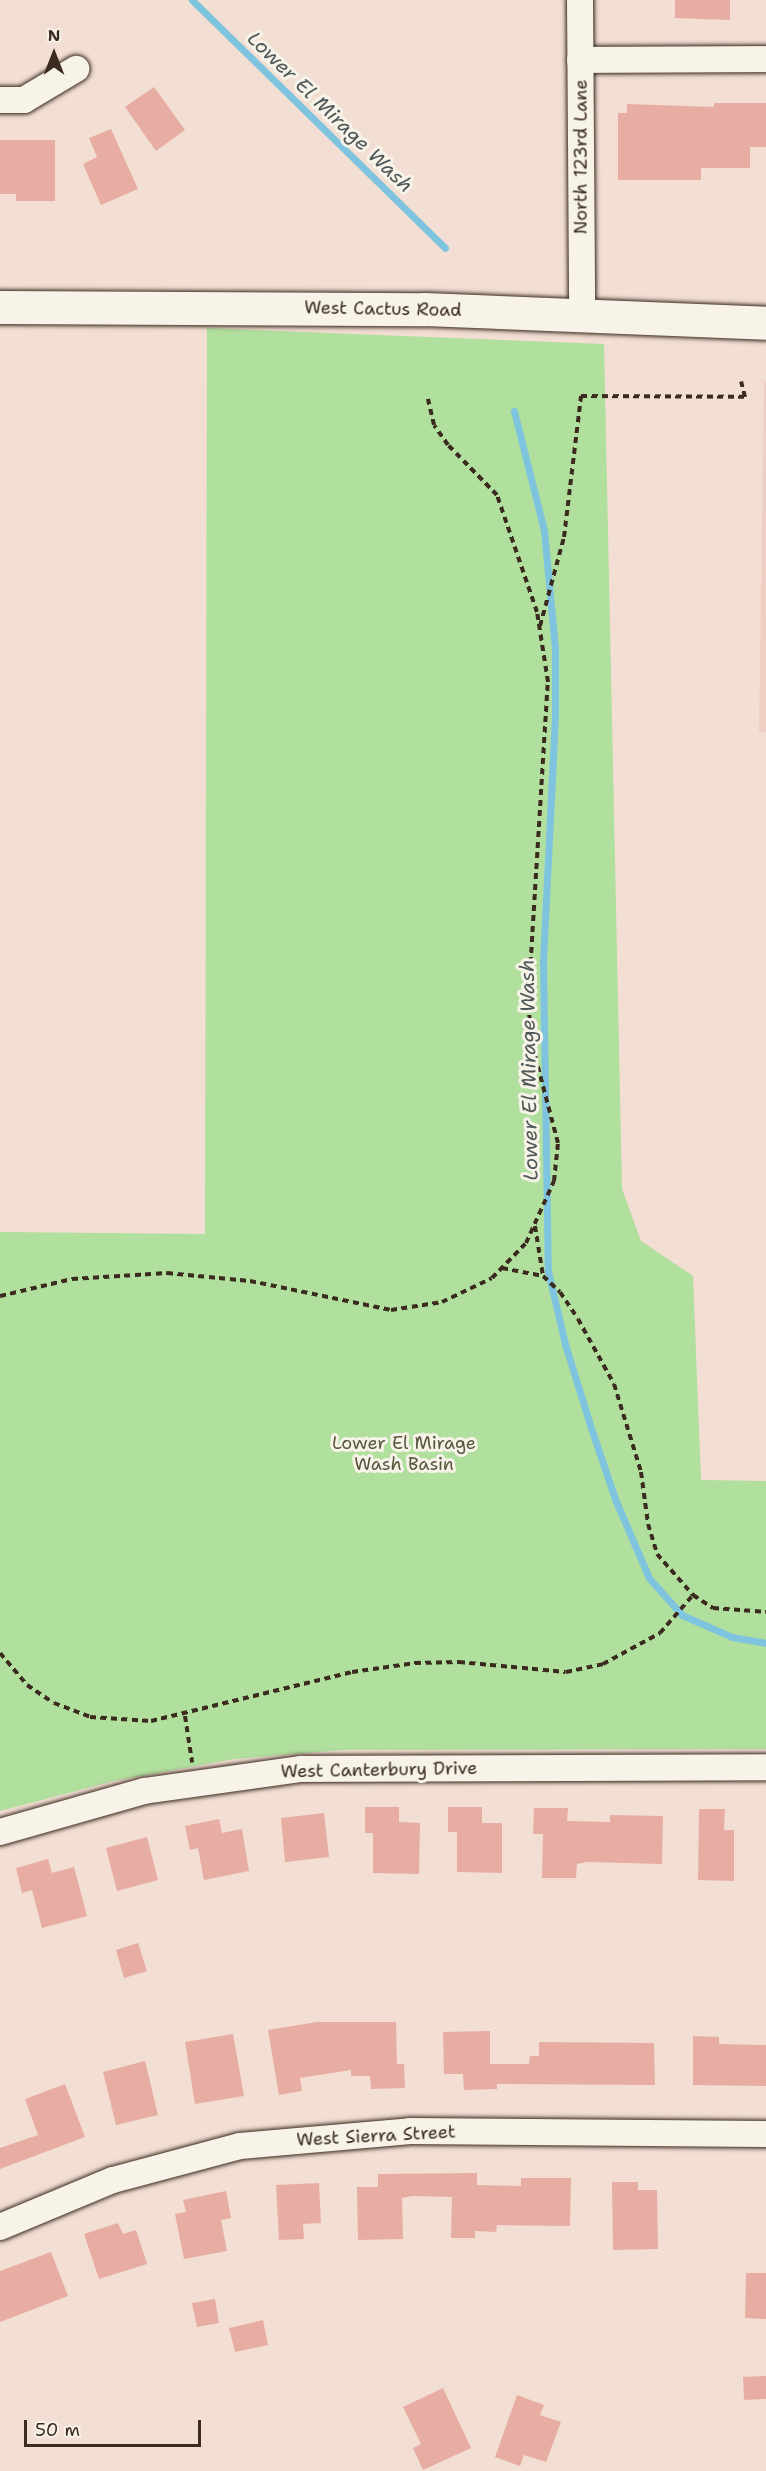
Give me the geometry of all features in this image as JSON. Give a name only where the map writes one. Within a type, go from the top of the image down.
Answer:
[{"type":"main road","name":"West Cactus Road","points":[[0,307],[449,310],[766,322]]},
{"type":"street","name":"North 123rd Lane","points":[[580,0],[582,314]]},
{"type":"street","points":[[580,60],[766,59]]},
{"type":"street","points":[[0,99],[24,100],[76,69]]},
{"type":"street","name":"West Canterbury Drive","points":[[0,1832],[144,1791],[194,1782],[302,1769],[766,1767]]},
{"type":"street","name":"West Sierra Street","points":[[0,2227],[113,2180],[178,2159],[240,2146],[410,2131],[766,2134]]},
{"type":"path","points":[[540,627],[564,537],[581,396],[745,397],[741,381]]},
{"type":"path","points":[[0,1296],[72,1279],[167,1273],[250,1281],[391,1310],[441,1302],[492,1278],[526,1243],[554,1181],[558,1143],[534,1052],[528,1005],[548,682],[540,627],[497,495],[448,446],[434,425],[428,399]]},
{"type":"path","points":[[535,1224],[543,1276]]},
{"type":"path","points":[[502,1268],[543,1276],[560,1292],[578,1319],[614,1384],[641,1472],[648,1524],[657,1554],[693,1595],[713,1608],[766,1612]]},
{"type":"path","points":[[0,1653],[27,1685],[54,1703],[90,1717],[151,1721],[185,1716],[352,1672],[415,1663],[459,1662],[566,1672],[603,1664],[660,1633],[693,1595]]},
{"type":"path","points":[[185,1716],[194,1782]]},
{"type":"shaded area","points":[[764,381],[766,381],[766,732],[759,732]]},
{"type":"green space","name":"Lower El Mirage Wash Basin","points":[[207,328],[604,344],[622,1189],[641,1241],[693,1276],[701,1480],[766,1481],[766,1749],[341,1750],[234,1759],[114,1781],[0,1811],[0,1232],[205,1234]]},
{"type":"building","points":[[675,0],[730,0],[730,20],[675,18]]},
{"type":"building","points":[[154,87],[185,130],[156,151],[125,107]]},
{"type":"building","points":[[714,103],[766,103],[766,147],[750,147],[750,168],[701,168],[701,180],[618,180],[618,113],[627,113],[627,104],[714,107]]},
{"type":"building","points":[[111,129],[138,189],[101,205],[83,164],[97,157],[89,138]]},
{"type":"building","points":[[0,140],[55,140],[55,201],[16,201],[16,194],[0,194]]},
{"type":"building","points":[[365,1807],[399,1807],[399,1822],[420,1823],[419,1874],[373,1873],[373,1833],[365,1833]]},
{"type":"building","points":[[448,1807],[482,1807],[482,1823],[502,1823],[502,1873],[457,1872],[457,1832],[448,1832]]},
{"type":"building","points":[[534,1808],[568,1808],[567,1821],[610,1822],[610,1815],[663,1816],[662,1864],[587,1862],[577,1864],[576,1878],[542,1878],[543,1834],[533,1834]]},
{"type":"building","points":[[699,1809],[725,1809],[724,1830],[734,1830],[734,1881],[698,1880]]},
{"type":"building","points":[[324,1813],[329,1857],[285,1862],[281,1818]]},
{"type":"building","points":[[219,1819],[222,1833],[242,1829],[249,1871],[204,1880],[198,1848],[190,1850],[185,1826]]},
{"type":"building","points":[[147,1837],[158,1880],[117,1891],[106,1848]]},
{"type":"building","points":[[48,1859],[52,1873],[74,1867],[87,1916],[42,1928],[32,1890],[22,1893],[16,1868]]},
{"type":"building","points":[[138,1943],[147,1971],[124,1978],[116,1950]]},
{"type":"building","points":[[317,2022],[396,2022],[397,2064],[404,2064],[405,2088],[371,2089],[370,2076],[351,2076],[351,2070],[300,2078],[302,2091],[279,2095],[268,2030]]},
{"type":"building","points":[[490,2031],[490,2064],[529,2064],[530,2056],[539,2056],[539,2042],[654,2043],[655,2085],[497,2084],[497,2089],[464,2090],[463,2074],[444,2074],[443,2032]]},
{"type":"building","points":[[233,2034],[244,2096],[195,2104],[185,2042]]},
{"type":"building","points":[[693,2036],[719,2037],[719,2044],[766,2045],[766,2086],[693,2085]]},
{"type":"building","points":[[145,2061],[158,2115],[116,2125],[103,2072]]},
{"type":"building","points":[[65,2084],[85,2137],[0,2169],[0,2148],[38,2135],[25,2099]]},
{"type":"building","points":[[477,2173],[477,2185],[521,2186],[521,2178],[571,2178],[570,2226],[497,2225],[496,2232],[475,2231],[475,2238],[451,2238],[452,2197],[412,2196],[402,2198],[403,2239],[358,2240],[357,2187],[378,2187],[378,2174]]},
{"type":"building","points":[[612,2182],[638,2182],[638,2190],[657,2190],[658,2249],[613,2250]]},
{"type":"building","points":[[319,2183],[321,2223],[303,2224],[304,2239],[279,2240],[276,2185]]},
{"type":"building","points":[[226,2191],[231,2218],[221,2220],[227,2251],[184,2259],[175,2214],[186,2212],[183,2200]]},
{"type":"building","points":[[118,2223],[123,2234],[136,2230],[147,2264],[99,2279],[84,2234]]},
{"type":"building","points":[[51,2252],[68,2296],[0,2322],[0,2271]]},
{"type":"building","points":[[746,2273],[766,2273],[766,2319],[745,2318]]},
{"type":"building","points":[[215,2299],[219,2323],[197,2327],[192,2303]]},
{"type":"building","points":[[263,2320],[268,2345],[235,2352],[229,2328]]},
{"type":"building","points":[[766,2376],[766,2399],[744,2400],[743,2377]]},
{"type":"building","points":[[443,2388],[471,2448],[423,2470],[413,2448],[421,2444],[403,2407]]},
{"type":"building","points":[[517,2395],[544,2405],[540,2415],[561,2422],[546,2462],[524,2455],[520,2466],[495,2457]]},
{"type":"waterway","name":"Lower El Mirage Wash","points":[[192,0],[445,248]]},
{"type":"waterway","name":"Lower El Mirage Wash","points":[[514,411],[544,530],[555,649],[555,716],[543,961],[548,1271],[565,1344],[590,1425],[615,1499],[649,1578],[682,1615],[732,1637],[766,1643]]}]
